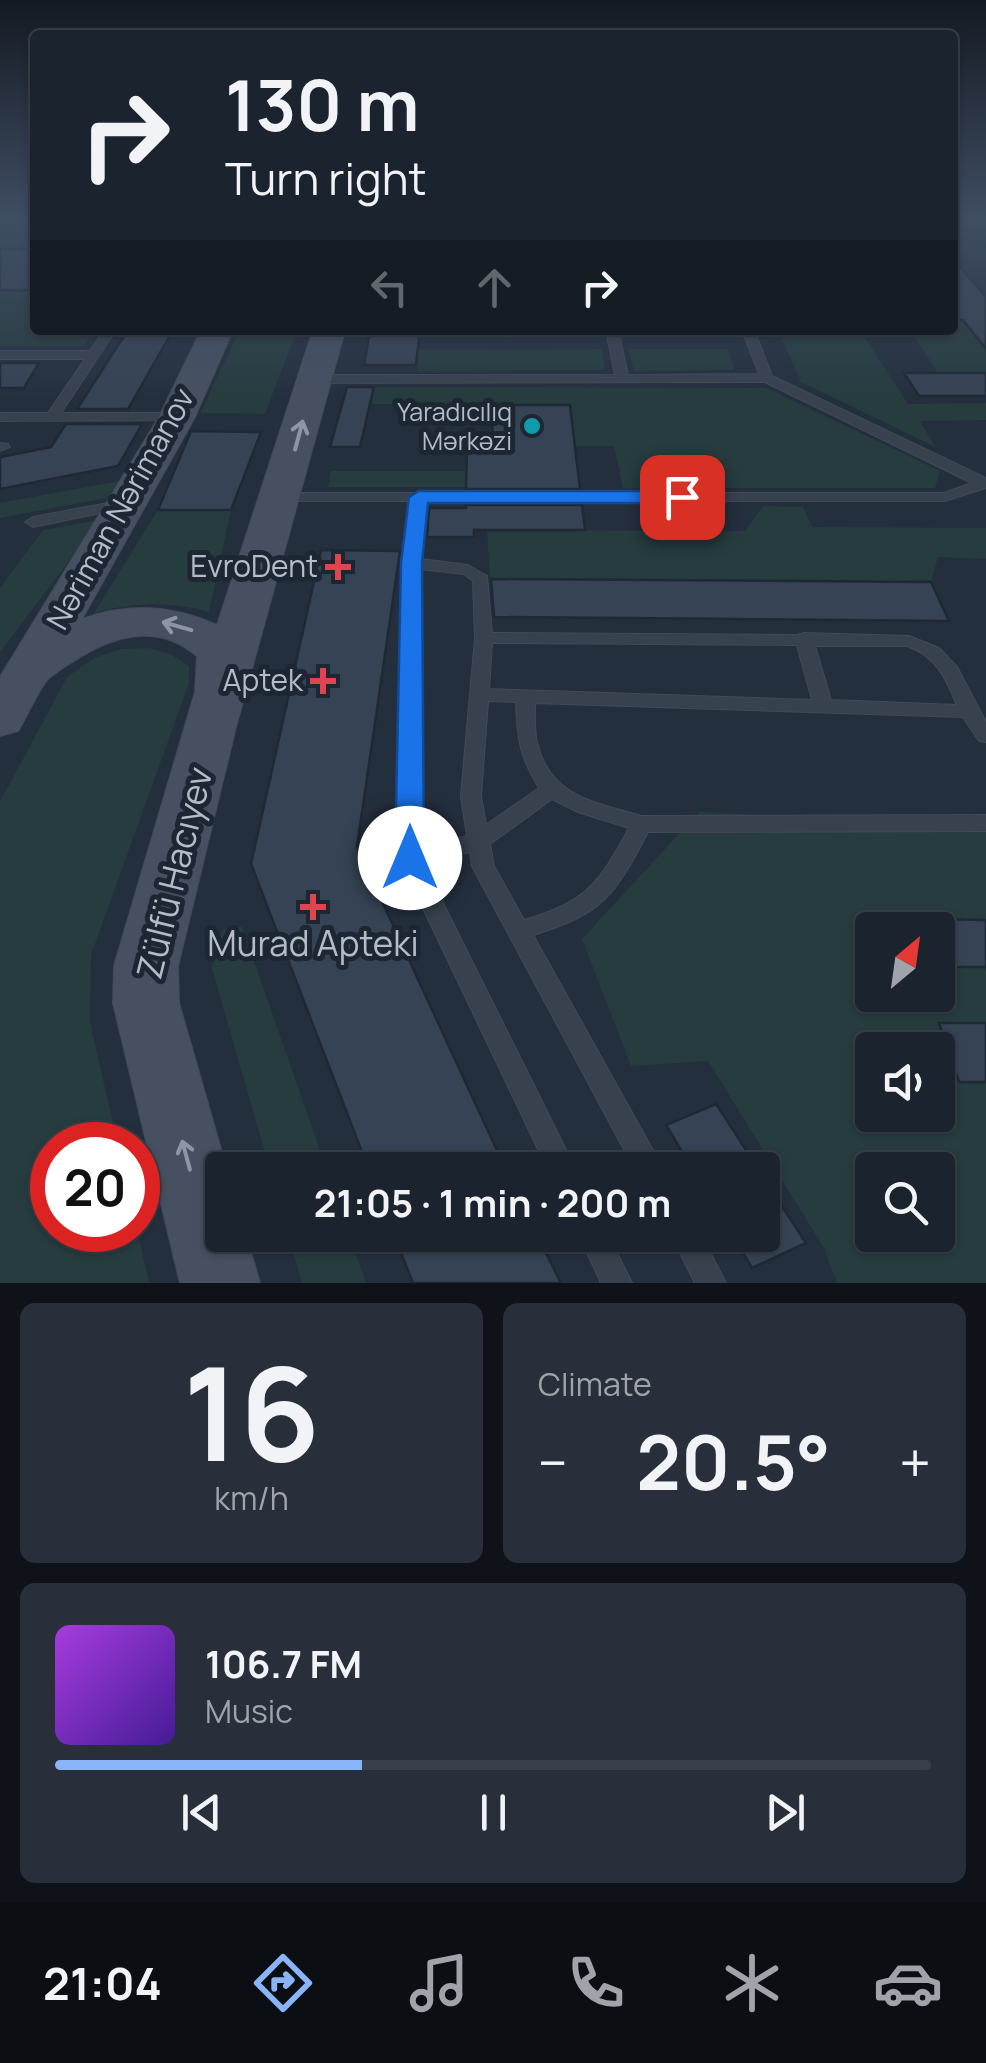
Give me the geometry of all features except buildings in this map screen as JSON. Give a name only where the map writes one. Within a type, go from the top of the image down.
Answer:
[{"type":"main road","name":"Nəriman Nərimanov","points":[[10,702],[177,418],[215,335]]},
{"type":"main road","points":[[219,696],[282,498],[327,335]]},
{"type":"main road","points":[[10,702],[58,647],[80,634],[118,622],[165,621],[208,637],[221,652],[224,668],[219,696]]},
{"type":"main road","name":"Zülfü Hacıyev","points":[[219,696],[149,952],[144,986],[220,1283]]},
{"type":"lane","points":[[53,415],[107,335]]},
{"type":"lane","points":[[613,335],[622,378]]},
{"type":"lane","points":[[750,335],[767,378]]},
{"type":"lane","points":[[0,355],[94,354]]},
{"type":"lane","points":[[314,379],[767,378],[985,483]]},
{"type":"lane","points":[[0,417],[177,418]]},
{"type":"lane","points":[[282,498],[945,498],[985,483]]},
{"type":"lane","points":[[419,497],[412,563],[410,858],[553,1152]]},
{"type":"lane","points":[[33,522],[129,503]]},
{"type":"lane","points":[[412,563],[468,570],[481,579],[484,638],[471,796],[483,866],[640,1152]]},
{"type":"lane","points":[[484,638],[889,638],[928,646],[947,662],[969,711],[986,736]]},
{"type":"lane","points":[[804,638],[824,708]]},
{"type":"lane","points":[[479,695],[969,711]]},
{"type":"lane","points":[[525,698],[527,742],[551,790],[641,824],[986,823]]},
{"type":"lane","points":[[410,858],[477,842],[551,790]]},
{"type":"lane","points":[[519,930],[574,915],[598,896],[614,876],[641,824]]},
{"type":"lane","points":[[602,1252],[617,1283]]},
{"type":"lane","points":[[694,1252],[711,1283]]},
{"type":"green space","points":[[0,279],[30,288],[30,335],[92,335],[84,346],[0,346]]},
{"type":"green space","points":[[958,320],[963,320],[986,349],[986,373],[938,373],[913,335],[958,335]]},
{"type":"green space","points":[[238,335],[295,335],[265,414],[200,413]]},
{"type":"green space","points":[[780,335],[863,335],[908,404],[986,403],[986,420],[920,421],[935,447],[801,382]]},
{"type":"green space","points":[[602,349],[605,370],[417,371],[417,350]]},
{"type":"green space","points":[[628,349],[727,349],[735,370],[634,371]]},
{"type":"green space","points":[[374,387],[767,388],[940,471],[935,488],[623,488],[614,446],[575,446],[492,405],[370,404]]},
{"type":"green space","points":[[331,471],[491,471],[491,487],[328,487]]},
{"type":"green space","points":[[119,481],[107,498],[0,518],[0,503]]},
{"type":"green space","points":[[763,506],[803,507],[812,527],[986,528],[986,559],[938,557],[931,582],[490,579],[487,530],[745,531]]},
{"type":"green space","points":[[158,510],[231,510],[209,612],[151,604],[94,613]]},
{"type":"green space","points":[[100,520],[0,652],[0,588],[43,530]]},
{"type":"green space","points":[[149,648],[170,654],[189,666],[189,683],[91,955],[90,1022],[113,1122],[30,1122],[30,1252],[142,1252],[149,1283],[0,1283],[0,802],[67,677],[94,658],[121,649]]},
{"type":"green space","points":[[699,812],[986,826],[986,920],[955,920],[955,912],[855,912],[855,1012],[955,1012],[955,967],[984,967],[986,1023],[939,1023],[942,1032],[855,1032],[855,1132],[955,1132],[955,1070],[959,1082],[986,1082],[986,1283],[837,1283],[824,1248],[780,1177],[780,1152],[764,1152],[708,1061],[631,1066],[582,939]]},
{"type":"green space","points":[[242,927],[321,1152],[265,1152],[212,968],[222,929]]},
{"type":"green space","points":[[293,1252],[355,1252],[366,1283],[302,1283]]},
{"type":"place","name":"Yaradıcılıq Mərkəzi","points":[[532,426]]},
{"type":"place","name":"EvroDent","points":[[338,567]]},
{"type":"place","name":"Aptek","points":[[323,681]]},
{"type":"place","name":"Murad Apteki","points":[[313,907]]},
{"type":"route","points":[[410,858],[412,563],[419,497],[682,497]]}]
